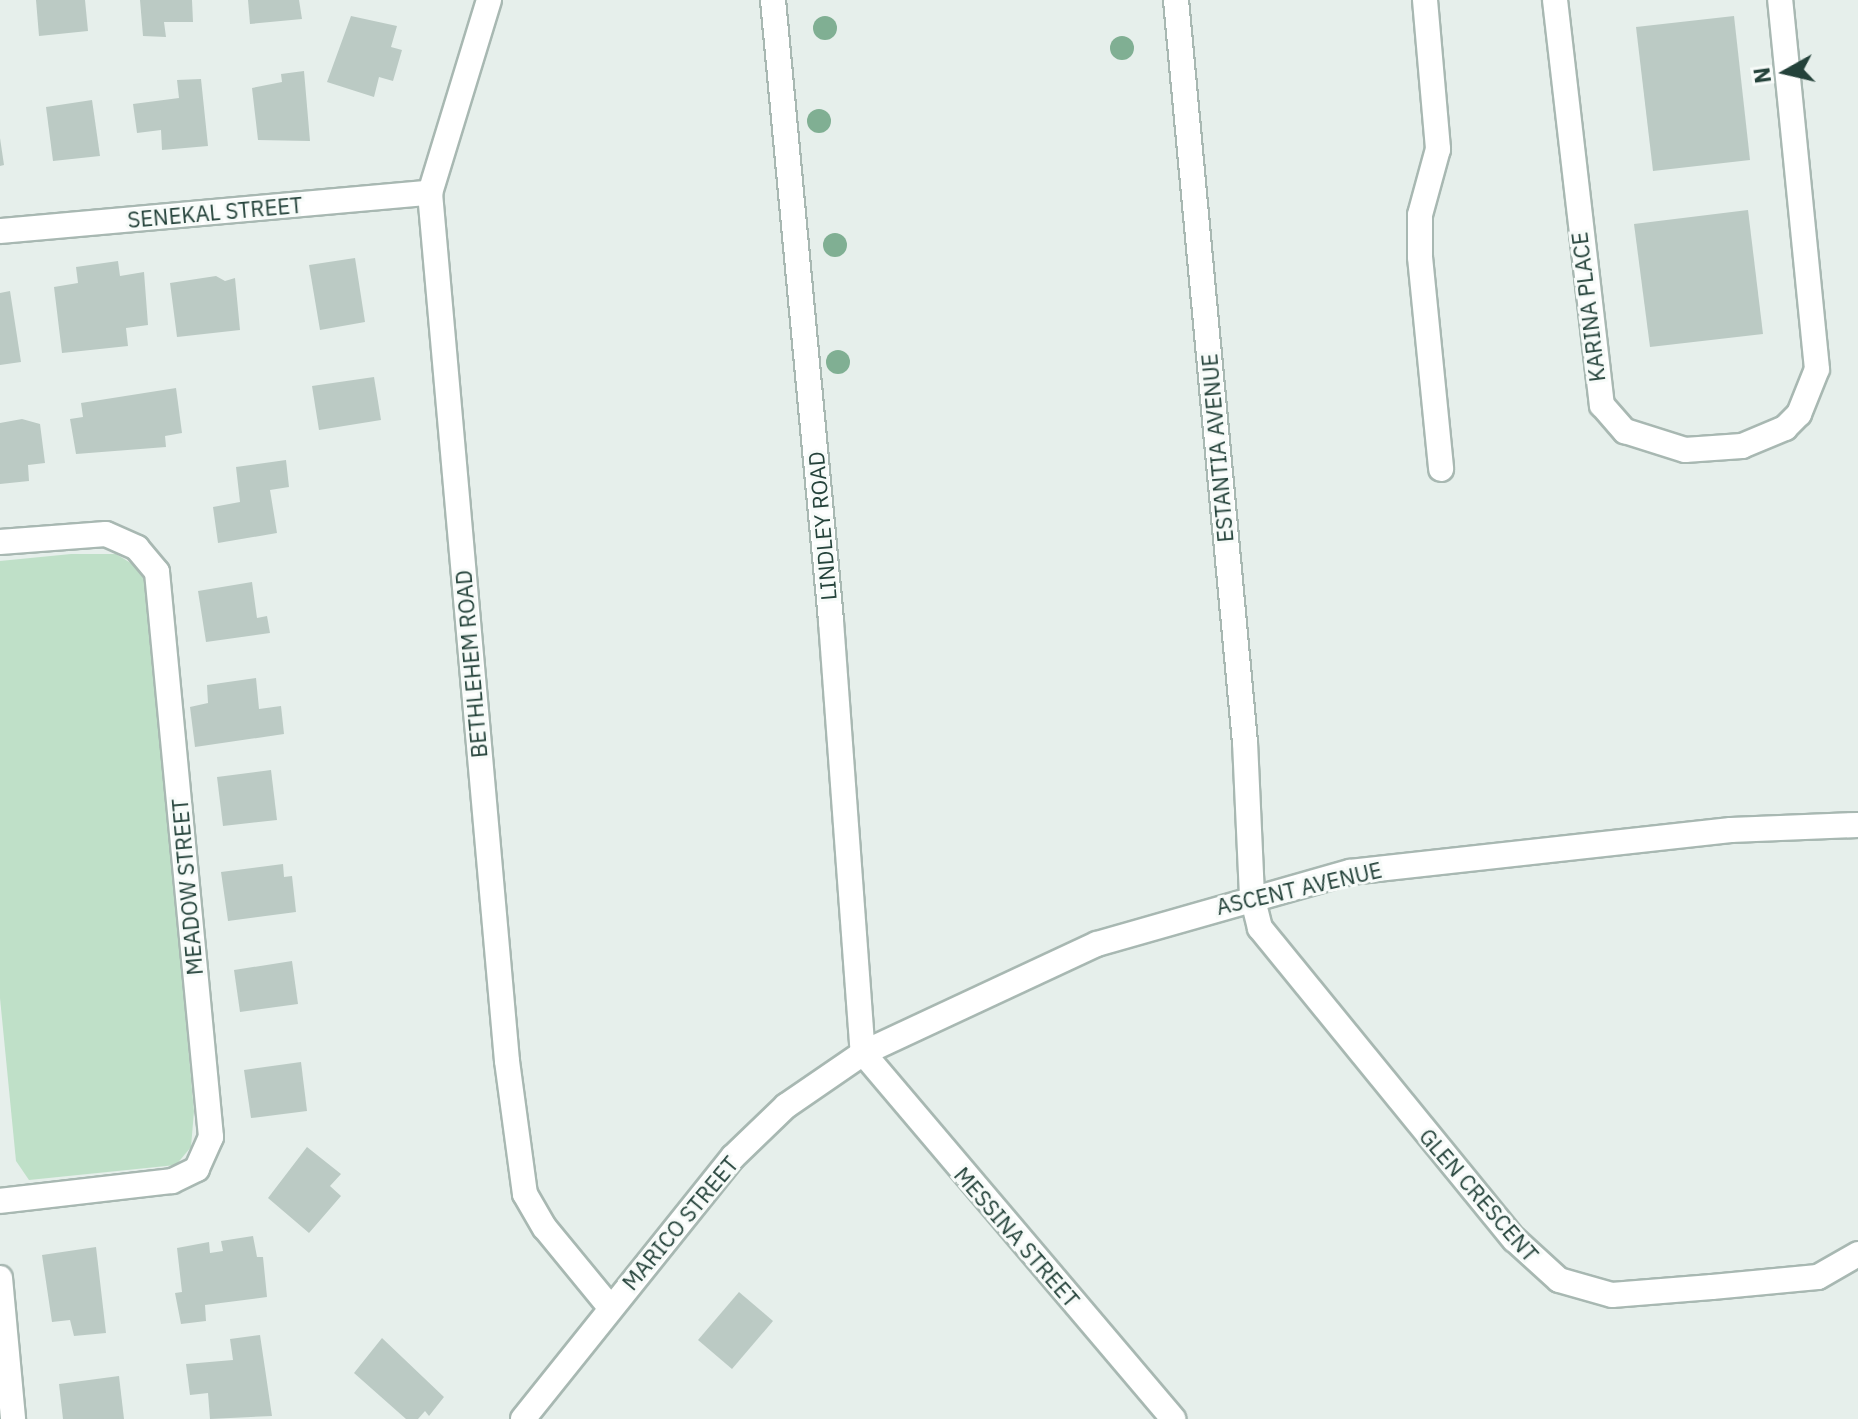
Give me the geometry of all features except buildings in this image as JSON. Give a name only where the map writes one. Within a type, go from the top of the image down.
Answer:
[{"type":"street","name":"BETHLEHEM ROAD","points":[[489,0],[430,193],[519,1175],[545,1228],[610,1307]]},
{"type":"street","name":"LINDLEY ROAD","points":[[773,0],[831,621],[863,1053]]},
{"type":"street","name":"ESTANTIA AVENUE","points":[[1176,0],[1245,742],[1252,896]]},
{"type":"street","points":[[1425,0],[1438,149],[1420,215],[1420,257],[1441,469]]},
{"type":"street","name":"KARINA PLACE","points":[[1555,0],[1599,393],[1625,431],[1685,450],[1742,446],[1785,428],[1799,414],[1817,369],[1780,0]]},
{"type":"street","name":"SENEKAL STREET","points":[[0,231],[430,193]]},
{"type":"street","name":"MEADOW STREET","points":[[0,542],[106,534],[137,548],[157,572],[211,1137],[197,1169],[172,1181],[0,1201]]},
{"type":"street","name":"ASCENT AVENUE","points":[[863,1053],[1097,944],[1252,896],[1350,872],[1486,854],[1731,830],[1857,831]]},
{"type":"street","name":"GLEN CRESCENT","points":[[1252,896],[1260,928],[1272,945],[1504,1227],[1559,1280],[1612,1295],[1712,1287],[1818,1277],[1858,1254]]},
{"type":"street","name":"MARICO STREET","points":[[523,1419],[733,1157],[786,1106],[863,1053]]},
{"type":"street","name":"MESSINA STREET","points":[[863,1053],[1173,1419]]},
{"type":"street","points":[[0,1278],[13,1419]]},
{"type":"green space","points":[[71,554],[116,554],[134,565],[146,582],[194,1111],[191,1147],[176,1165],[29,1180],[16,1161],[0,998],[0,561]]}]
